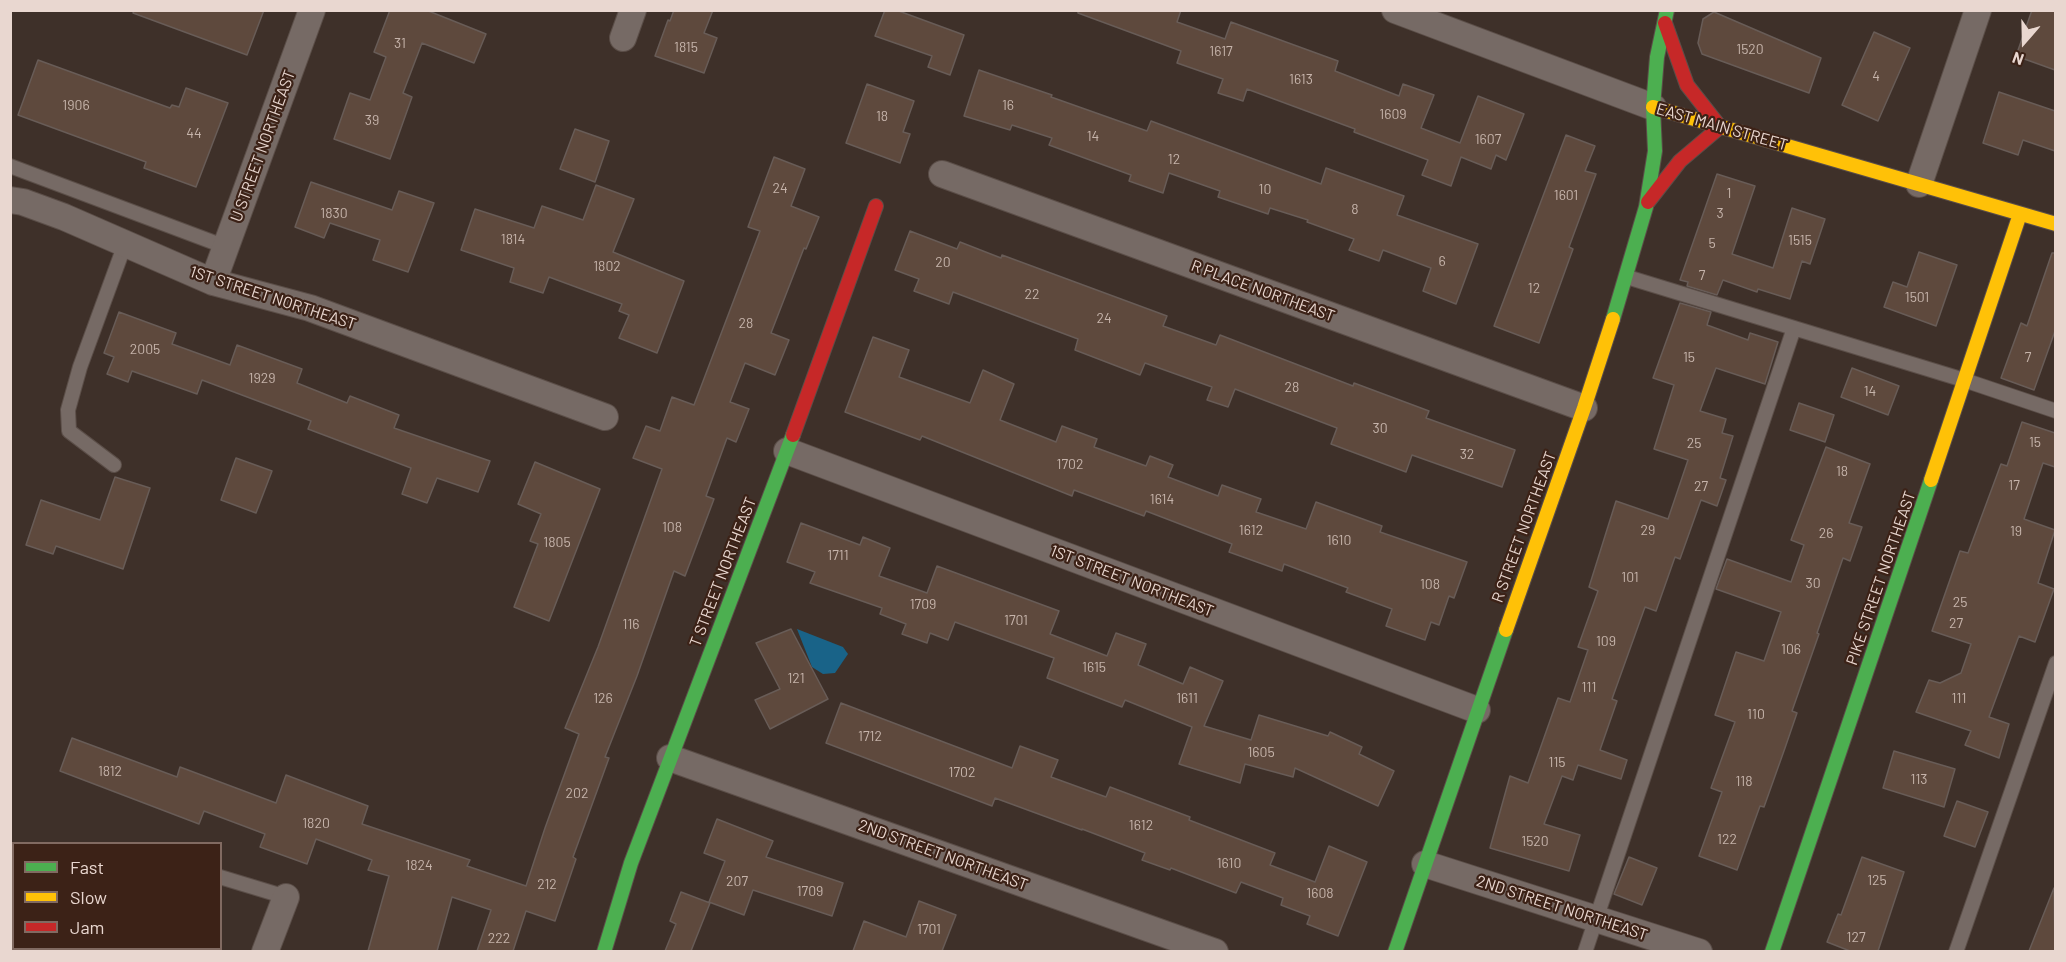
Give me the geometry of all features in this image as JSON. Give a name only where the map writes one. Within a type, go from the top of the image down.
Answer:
[{"type":"street","name":"U STREET NORTHEAST","points":[[213,282],[312,10]]},
{"type":"street","points":[[623,38],[633,10]]},
{"type":"street","name":"EAST MAIN STREET","points":[[1395,10],[1653,107],[2055,224]]},
{"type":"street","points":[[1919,184],[1978,10]]},
{"type":"street","points":[[1647,204],[1680,161],[1720,127],[1687,85],[1666,16]]},
{"type":"street","name":"R STREET NORTHEAST","points":[[1395,951],[1584,408],[1627,277],[1647,204],[1655,151],[1653,107],[1657,57],[1666,16]]},
{"type":"street","name":"R PLACE NORTHEAST","points":[[942,174],[1584,408]]},
{"type":"street","name":"1ST STREET NORTHEAST","points":[[10,200],[24,202],[64,217],[213,282],[310,308],[604,417]]},
{"type":"street","name":"T STREET NORTHEAST","points":[[604,951],[631,863],[787,452],[876,206]]},
{"type":"street","name":"PIKE STREET NORTHEAST","points":[[1772,951],[2020,214]]},
{"type":"street","name":"1ST STREET NORTHEAST","points":[[787,452],[1477,710]]},
{"type":"street","name":"2ND STREET NORTHEAST","points":[[670,758],[1215,951]]},
{"type":"street","name":"2ND STREET NORTHEAST","points":[[1425,864],[1699,951]]},
{"type":"street","points":[[266,951],[286,897]]},
{"type":"lane","points":[[10,166],[226,247]]},
{"type":"lane","points":[[114,465],[69,430],[68,410],[80,367],[125,244]]},
{"type":"lane","points":[[1627,277],[1964,380],[2055,411]]},
{"type":"lane","points":[[1585,951],[1794,328]]},
{"type":"lane","points":[[1956,951],[2055,663]]},
{"type":"lane","points":[[222,878],[286,897]]},
{"type":"water","points":[[797,629],[843,647],[848,654],[835,673],[823,674],[812,667]]},
{"type":"building","points":[[134,10],[264,10],[247,55],[133,13]]},
{"type":"building","points":[[390,10],[426,10],[486,34],[474,63],[422,43],[403,93],[412,97],[390,159],[334,139],[350,93],[370,100],[386,57],[374,52]]},
{"type":"building","points":[[674,10],[713,10],[704,33],[717,38],[704,73],[655,56]]},
{"type":"building","points":[[885,10],[896,10],[964,35],[950,75],[928,67],[932,56],[875,36]]},
{"type":"building","points":[[1078,10],[1181,10],[1177,22],[1225,39],[1231,22],[1338,61],[1335,71],[1399,96],[1403,84],[1434,95],[1421,128],[1460,143],[1478,96],[1524,114],[1506,160],[1496,155],[1491,169],[1461,157],[1451,186],[1422,175],[1428,160],[1354,132],[1355,129],[1247,89],[1243,101],[1218,93],[1223,79],[1177,63],[1181,51],[1078,13]]},
{"type":"building","points":[[2032,10],[2055,10],[2055,70],[2016,56]]},
{"type":"building","points":[[1714,12],[1821,58],[1809,93],[1702,54],[1698,43],[1703,19]]},
{"type":"building","points":[[1874,32],[1910,48],[1878,121],[1842,105]]},
{"type":"building","points":[[38,60],[170,108],[172,105],[179,107],[186,88],[228,103],[196,187],[144,168],[146,162],[18,115]]},
{"type":"building","points":[[979,70],[1147,131],[1151,121],[1321,184],[1326,168],[1404,196],[1397,215],[1478,244],[1456,304],[1423,291],[1431,268],[1383,250],[1379,261],[1349,250],[1354,239],[1307,222],[1308,220],[1270,208],[1268,214],[1218,197],[1220,191],[1169,173],[1163,193],[1129,181],[1131,175],[1049,145],[1052,138],[1012,125],[1010,130],[964,116]]},
{"type":"building","points":[[867,84],[914,101],[903,132],[910,134],[900,163],[846,143]]},
{"type":"building","points":[[1999,92],[2055,111],[2055,151],[2023,140],[2018,155],[1983,143]]},
{"type":"building","points":[[575,129],[609,141],[595,182],[560,169]]},
{"type":"building","points":[[1566,135],[1595,146],[1585,171],[1596,174],[1569,247],[1573,249],[1539,343],[1494,326]]},
{"type":"building","points":[[774,157],[805,169],[791,206],[819,217],[806,249],[804,248],[771,333],[789,340],[775,375],[745,363],[730,402],[749,409],[736,442],[727,438],[706,496],[714,499],[685,576],[674,571],[637,676],[605,757],[609,758],[573,857],[576,859],[555,921],[526,911],[513,951],[477,951],[491,910],[452,897],[437,951],[368,951],[389,876],[368,870],[372,860],[316,839],[307,864],[260,847],[265,834],[204,811],[199,824],[60,771],[72,738],[177,777],[180,767],[276,803],[286,775],[368,806],[362,824],[470,860],[467,866],[526,886],[579,734],[565,728],[598,647],[662,469],[633,458],[646,426],[660,431],[672,397],[694,405],[760,231],[748,227]]},
{"type":"building","points":[[1717,174],[1755,186],[1732,254],[1773,268],[1792,208],[1825,219],[1810,264],[1802,261],[1790,299],[1758,289],[1757,292],[1723,280],[1717,295],[1687,286],[1688,282],[1680,280]]},
{"type":"building","points":[[311,182],[392,210],[399,191],[434,203],[408,272],[373,260],[380,240],[330,223],[324,238],[295,227]]},
{"type":"building","points":[[596,185],[634,199],[613,252],[684,281],[657,353],[619,338],[629,315],[619,311],[622,304],[549,277],[543,293],[510,282],[514,268],[461,250],[475,209],[534,228],[542,206],[583,220]]},
{"type":"building","points":[[910,231],[957,249],[960,242],[1001,258],[1002,255],[1167,316],[1163,326],[1216,345],[1220,335],[1353,386],[1354,383],[1429,411],[1426,418],[1515,450],[1502,487],[1412,455],[1406,472],[1331,444],[1337,428],[1235,389],[1228,407],[1207,400],[1212,387],[1145,363],[1140,375],[1075,350],[1078,339],[953,292],[949,304],[914,291],[919,279],[895,270]]},
{"type":"building","points":[[1919,252],[1957,265],[1936,326],[1884,307],[1893,282],[1907,287]]},
{"type":"building","points":[[2052,253],[2055,253],[2055,331],[2034,390],[2001,378],[2021,323],[2027,326]]},
{"type":"building","points":[[1680,303],[1711,312],[1707,325],[1748,340],[1750,333],[1778,342],[1765,384],[1716,368],[1700,411],[1726,419],[1722,433],[1733,436],[1720,478],[1726,480],[1717,506],[1701,500],[1680,559],[1675,557],[1656,611],[1645,607],[1612,699],[1617,701],[1600,750],[1627,760],[1621,779],[1578,765],[1573,780],[1562,776],[1544,824],[1580,835],[1569,871],[1490,848],[1510,776],[1528,783],[1558,698],[1570,702],[1588,650],[1578,647],[1598,591],[1589,587],[1616,501],[1668,519],[1688,460],[1654,449],[1674,385],[1653,378]]},
{"type":"building","points":[[119,312],[176,333],[172,344],[230,365],[237,345],[302,369],[297,383],[347,403],[350,396],[399,415],[394,428],[490,461],[478,492],[437,478],[427,503],[402,494],[411,468],[308,429],[311,421],[202,380],[197,394],[132,371],[128,382],[107,374],[114,357],[104,353]]},
{"type":"building","points":[[873,337],[909,350],[899,377],[970,403],[983,370],[1014,384],[1000,420],[1056,442],[1062,426],[1097,439],[1094,447],[1146,466],[1150,456],[1173,465],[1168,477],[1218,496],[1222,485],[1261,499],[1256,512],[1306,529],[1316,502],[1382,526],[1380,532],[1467,562],[1454,598],[1449,596],[1439,625],[1431,622],[1425,640],[1386,626],[1392,609],[1346,592],[1348,588],[1284,564],[1282,571],[1229,552],[1232,544],[1146,511],[1144,516],[1074,490],[1072,496],[922,436],[920,440],[845,412]]},
{"type":"building","points":[[1852,368],[1899,386],[1888,415],[1841,397]]},
{"type":"building","points":[[1799,403],[1834,415],[1825,442],[1790,430]]},
{"type":"building","points":[[2022,422],[2055,433],[2055,467],[2043,463],[2024,519],[2055,530],[2038,583],[2054,589],[2035,642],[2019,636],[1989,717],[2009,724],[1999,758],[1965,745],[1971,731],[1916,712],[1929,680],[1940,683],[1961,673],[1971,644],[1932,631],[1960,551],[1968,553],[2001,464],[2007,466]]},
{"type":"building","points":[[1826,447],[1870,464],[1849,523],[1862,527],[1850,561],[1843,558],[1792,711],[1797,713],[1764,807],[1760,806],[1737,870],[1699,856],[1722,792],[1711,788],[1735,722],[1715,715],[1736,652],[1764,661],[1781,612],[1716,589],[1727,559],[1791,582],[1804,545],[1791,540]]},
{"type":"building","points":[[236,458],[272,471],[256,513],[221,500]]},
{"type":"building","points":[[535,462],[600,489],[549,621],[514,607],[538,544],[530,541],[541,514],[518,504]]},
{"type":"building","points":[[115,477],[150,488],[123,569],[56,546],[53,554],[26,545],[41,500],[100,520]]},
{"type":"building","points":[[801,523],[860,545],[863,537],[890,548],[879,576],[927,593],[937,566],[1059,611],[1050,634],[1107,656],[1116,633],[1146,644],[1138,665],[1183,684],[1190,667],[1223,681],[1204,726],[1251,740],[1259,715],[1328,736],[1330,732],[1362,747],[1359,754],[1394,771],[1378,806],[1295,768],[1293,777],[1245,764],[1240,783],[1179,764],[1192,727],[1125,700],[1122,707],[1047,678],[1054,658],[955,622],[948,640],[930,633],[927,643],[902,634],[906,624],[880,614],[882,608],[810,583],[815,572],[787,562]]},
{"type":"building","points":[[791,629],[828,699],[770,729],[755,700],[780,689],[756,643]]},
{"type":"building","points":[[841,703],[1012,768],[1020,746],[1058,760],[1051,777],[1106,797],[1110,787],[1190,817],[1189,820],[1275,853],[1270,865],[1315,882],[1329,846],[1367,862],[1338,936],[1307,924],[1310,916],[1281,905],[1283,898],[1241,882],[1236,893],[1171,868],[1170,870],[1142,860],[1145,853],[1082,829],[995,798],[992,806],[826,743]]},
{"type":"building","points":[[1894,751],[1955,769],[1944,807],[1883,788]]},
{"type":"building","points":[[1957,801],[1988,812],[1975,847],[1944,836]]},
{"type":"building","points":[[717,819],[773,841],[766,857],[843,883],[832,916],[753,890],[744,915],[709,902],[725,861],[704,853]]},
{"type":"building","points":[[1629,857],[1657,868],[1642,905],[1614,894]]},
{"type":"building","points":[[1862,857],[1904,872],[1878,951],[1850,951],[1827,942],[1838,914],[1841,915]]},
{"type":"building","points":[[2054,888],[2055,951],[2029,951]]},
{"type":"building","points":[[681,892],[710,903],[691,951],[665,951],[676,924],[670,921]]},
{"type":"building","points":[[919,901],[956,915],[942,951],[853,951],[864,921],[906,937]]},
{"type":"traffic: fast","points":[[1613,319],[1646,207],[1655,151],[1653,107],[1657,57],[1667,10]]},
{"type":"traffic: fast","points":[[604,952],[631,863],[793,435]]},
{"type":"traffic: fast","points":[[1772,952],[1931,480]]},
{"type":"traffic: fast","points":[[1395,952],[1506,630]]},
{"type":"traffic: slow","points":[[1653,107],[2056,224]]},
{"type":"traffic: slow","points":[[1931,480],[2020,214]]},
{"type":"traffic: slow","points":[[1506,630],[1613,319]]},
{"type":"traffic: jam","points":[[1648,202],[1680,161],[1720,127],[1687,85],[1665,23]]},
{"type":"traffic: jam","points":[[793,435],[876,206]]}]
